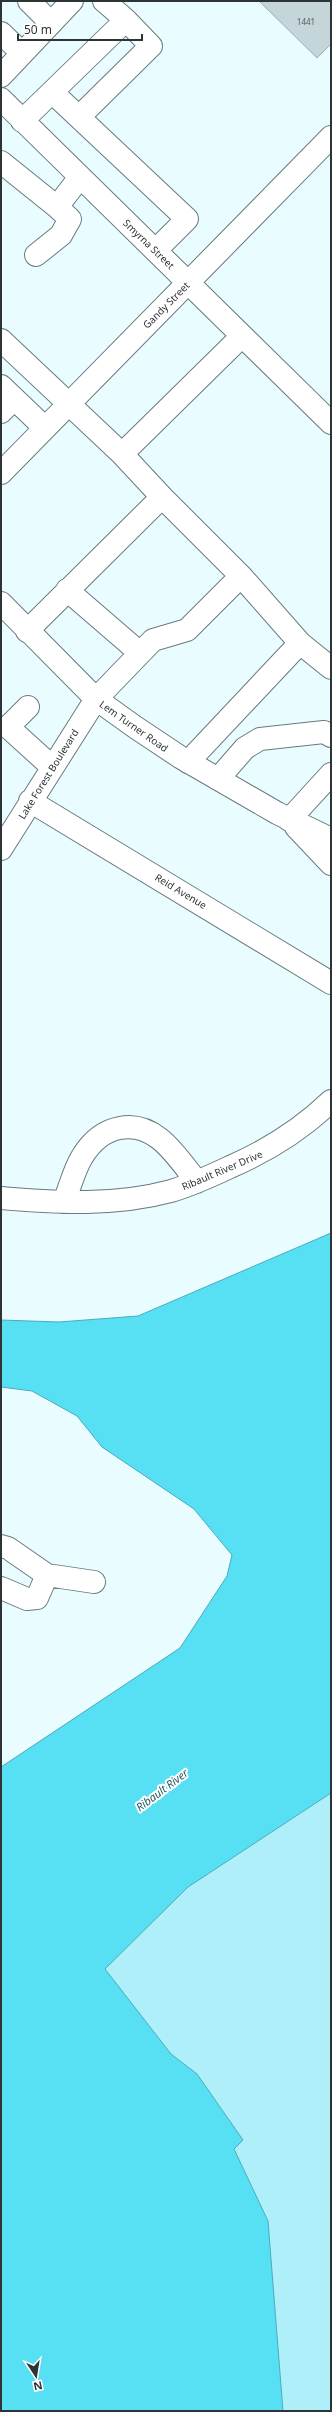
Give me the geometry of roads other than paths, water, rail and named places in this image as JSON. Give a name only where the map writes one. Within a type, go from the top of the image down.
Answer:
[{"type":"street","points":[[29,1],[51,23]]},
{"type":"street","points":[[1,76],[72,1]]},
{"type":"street","points":[[79,117],[151,46],[126,20],[104,1]]},
{"type":"street","points":[[22,121],[126,20]]},
{"type":"street","points":[[1,33],[22,53]]},
{"type":"street","points":[[52,92],[187,219],[156,250]]},
{"type":"street","name":"Smyrna Street","points":[[1,99],[331,423]]},
{"type":"street","name":"Gandy Street","points":[[1,473],[331,137]]},
{"type":"street","points":[[1,162],[70,219],[61,234],[36,255]]},
{"type":"street","points":[[57,207],[80,177]]},
{"type":"street","points":[[122,454],[242,336]]},
{"type":"street","points":[[1,340],[122,454],[162,497],[242,576],[300,643],[331,668]]},
{"type":"street","points":[[5,399],[45,428]]},
{"type":"street","points":[[27,631],[162,497]]},
{"type":"street","name":"Lake Forest Boulevard","points":[[1,849],[96,699],[153,640],[160,636],[187,630],[242,576]]},
{"type":"street","points":[[67,590],[140,653]]},
{"type":"street","name":"Lem Turner Road","points":[[4,611],[27,631],[96,699],[188,762],[289,820],[331,839]]},
{"type":"street","points":[[188,762],[300,643]]},
{"type":"street","points":[[28,707],[8,727],[52,767]]},
{"type":"street","points":[[218,779],[245,748],[260,739],[324,732],[331,736]]},
{"type":"street","points":[[289,820],[331,774]]},
{"type":"street","name":"Reid Avenue","points":[[30,801],[291,957],[331,984]]},
{"type":"street","name":"Lem Turner Road","points":[[289,820],[331,864]]},
{"type":"street","name":"Ribault River Drive","points":[[1,1198],[64,1202],[110,1201],[142,1197],[170,1191],[197,1182],[261,1154],[291,1136],[331,1100]]},
{"type":"street","points":[[64,1202],[82,1157],[96,1138],[112,1129],[130,1126],[148,1131],[168,1146],[197,1182]]},
{"type":"street","points":[[1,1546],[8,1548],[46,1575],[94,1582]]},
{"type":"street","points":[[1,1588],[27,1599],[37,1598],[46,1575]]},
{"type":"water","name":"Ribault River","points":[[331,1233],[331,1793],[188,1887],[105,1969],[171,2054],[197,2074],[243,2140],[234,2149],[268,2221],[283,2411],[1,2411],[1,1767],[180,1648],[227,1576],[232,1555],[194,1509],[102,1447],[77,1416],[32,1391],[1,1387],[1,1320],[59,1322],[138,1316]]}]
